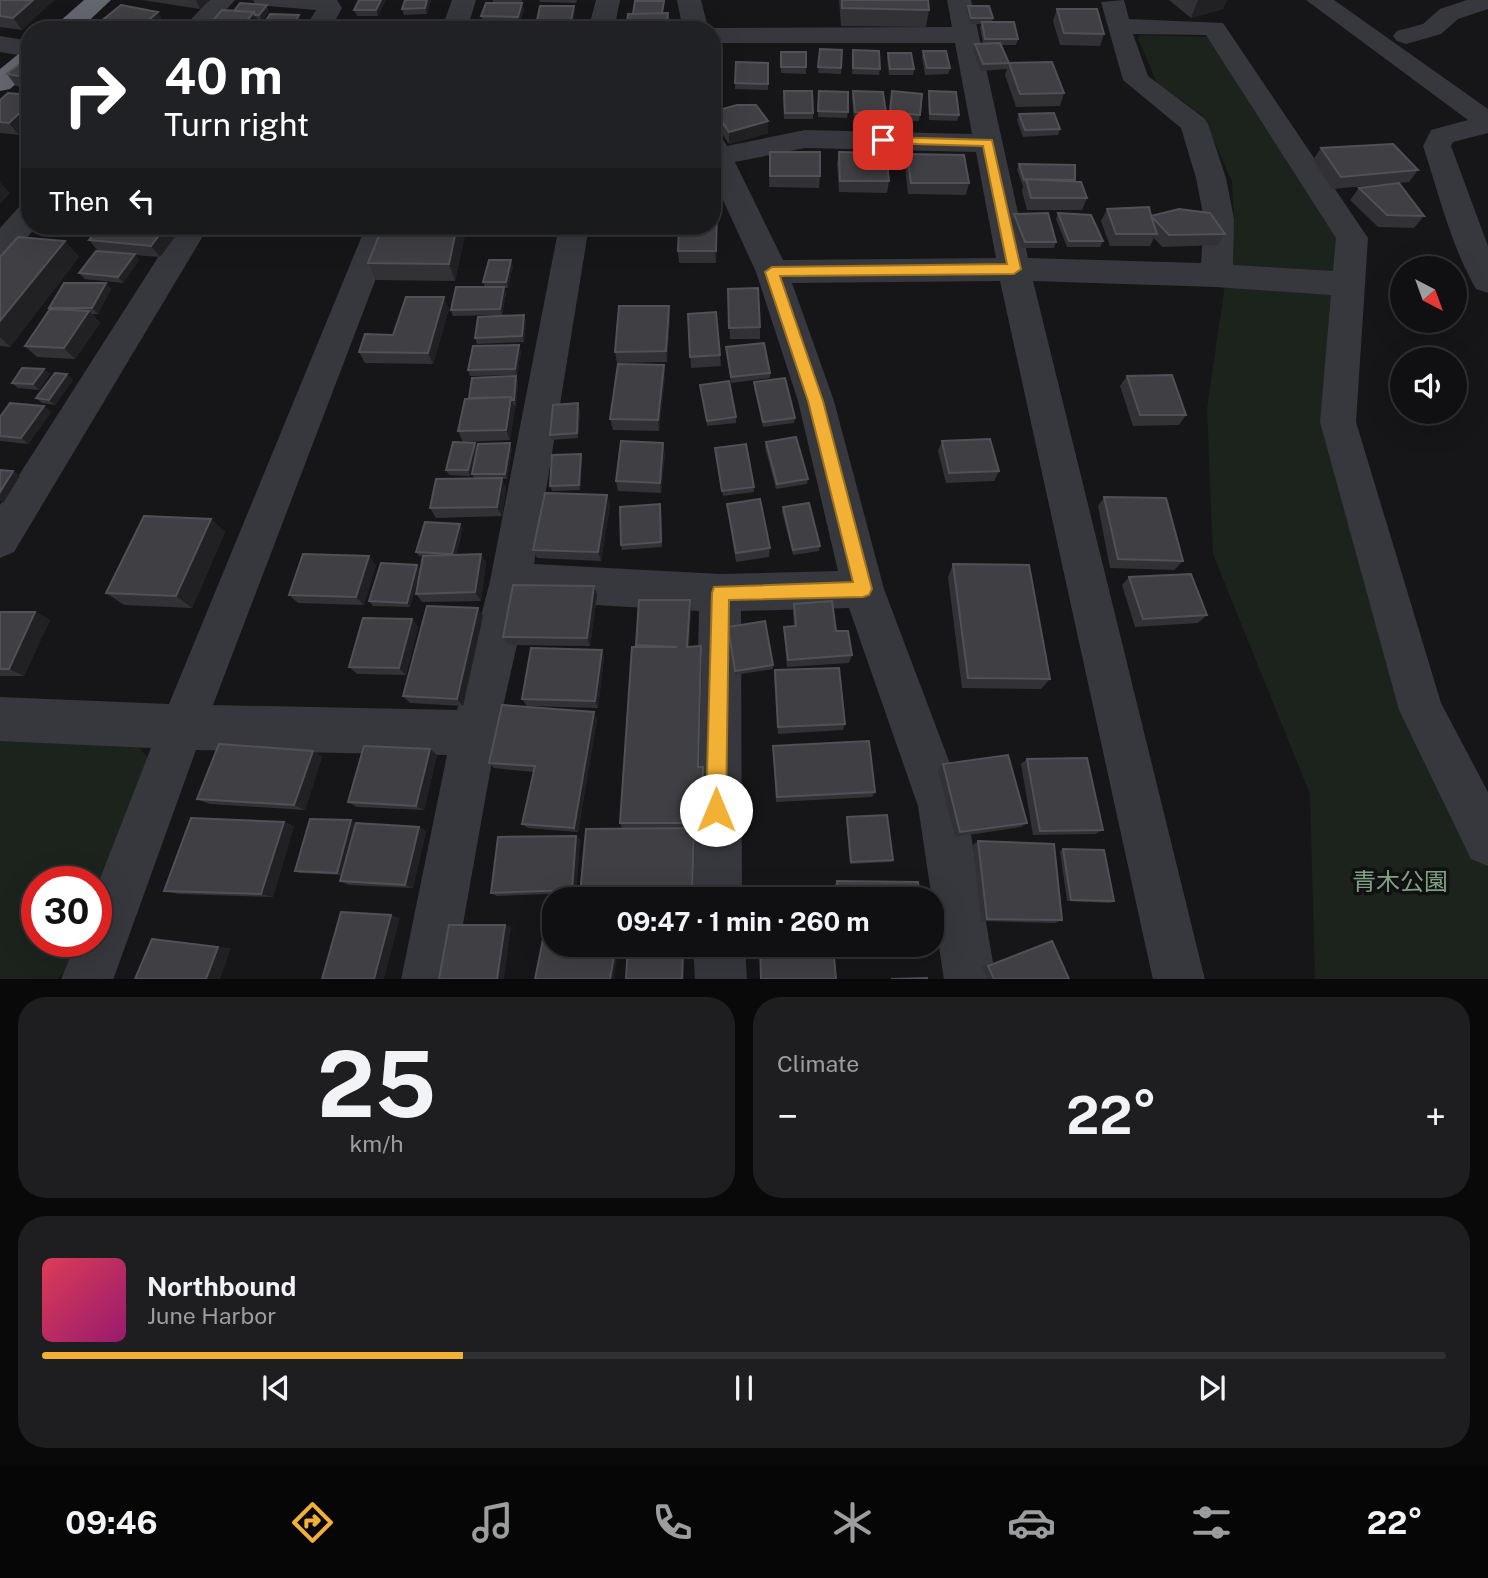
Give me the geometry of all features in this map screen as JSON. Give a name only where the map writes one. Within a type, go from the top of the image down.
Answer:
[{"type":"highway","points":[[74,21],[99,0]]},
{"type":"highway","points":[[0,83],[21,66]]},
{"type":"street","points":[[203,21],[223,0]]},
{"type":"street","points":[[265,0],[326,4],[330,8],[322,21]]},
{"type":"street","points":[[457,21],[464,0]]},
{"type":"street","points":[[603,21],[608,0]]},
{"type":"street","points":[[689,0],[694,21]]},
{"type":"street","points":[[1318,0],[1488,123]]},
{"type":"street","points":[[1354,0],[1488,93]]},
{"type":"street","points":[[1406,36],[1433,29],[1449,14],[1488,1]]},
{"type":"street","points":[[1216,275],[1219,219],[1211,178],[1194,124],[1136,80],[1115,13],[1214,28],[1352,239],[1338,422],[1421,710],[1488,842]]},
{"type":"street","points":[[721,35],[962,18],[1014,269],[1178,979]]},
{"type":"street","points":[[0,44],[21,48]]},
{"type":"street","points":[[1488,123],[1441,136],[1437,146],[1473,248],[1488,281]]},
{"type":"street","points":[[721,152],[805,139],[988,143]]},
{"type":"street","points":[[721,166],[772,272],[816,401],[863,589],[942,806],[970,979]]},
{"type":"street","points":[[0,248],[21,224]]},
{"type":"street","points":[[0,540],[188,235]]},
{"type":"street","points":[[87,979],[182,727],[377,235]]},
{"type":"street","points":[[427,979],[474,733],[511,581],[572,235]]},
{"type":"street","points":[[772,272],[1014,269],[1216,275],[1348,284]]},
{"type":"street","points":[[511,581],[720,593],[863,589]]},
{"type":"street","points":[[716,887],[720,593]]},
{"type":"street","points":[[0,719],[182,727],[474,733]]},
{"type":"street","points":[[720,957],[721,979]]},
{"type":"green space","name":"青木公園","points":[[1141,35],[1214,37],[1341,236],[1328,420],[1488,860],[1488,979],[1315,979],[1310,794],[1213,554],[1207,409],[1234,222],[1232,181],[1202,115],[1157,83],[1138,38]]},
{"type":"green space","points":[[0,735],[134,742],[148,758],[106,866],[21,866],[21,957],[71,957],[65,971],[57,979],[0,979]]},
{"type":"building","points":[[0,0],[33,0],[13,18],[0,16]]},
{"type":"building","points":[[359,0],[381,0],[376,10],[354,10]]},
{"type":"building","points":[[405,0],[427,0],[425,8],[402,9]]},
{"type":"building","points":[[842,0],[928,0],[929,10],[842,8]]},
{"type":"building","points":[[635,1],[664,1],[662,13],[633,14]]},
{"type":"building","points":[[240,3],[267,5],[259,15],[255,15],[254,12],[234,11]]},
{"type":"building","points":[[486,3],[522,3],[518,17],[481,16]]},
{"type":"building","points":[[121,5],[158,12],[148,21],[101,21]]},
{"type":"building","points":[[540,6],[574,6],[571,21],[537,20]]},
{"type":"building","points":[[968,6],[989,6],[993,18],[971,18]]},
{"type":"building","points":[[1057,9],[1097,9],[1104,34],[1064,33]]},
{"type":"building","points":[[222,10],[254,12],[246,21],[212,21]]},
{"type":"building","points":[[668,13],[668,21],[627,21],[628,14]]},
{"type":"building","points":[[270,14],[299,15],[295,21],[266,21]]},
{"type":"building","points":[[982,22],[1014,22],[1018,39],[985,39]]},
{"type":"building","points":[[1000,43],[1009,63],[983,64],[975,44]]},
{"type":"building","points":[[820,49],[842,50],[841,68],[818,67]]},
{"type":"building","points":[[853,50],[879,51],[880,69],[853,68]]},
{"type":"building","points":[[923,51],[946,51],[950,68],[927,68]]},
{"type":"building","points":[[781,52],[806,52],[806,67],[781,67]]},
{"type":"building","points":[[888,53],[911,53],[914,69],[890,69]]},
{"type":"building","points":[[736,62],[768,63],[768,84],[735,83]]},
{"type":"building","points":[[1052,62],[1064,93],[1020,94],[1009,63]]},
{"type":"building","points":[[21,63],[21,76],[7,74]]},
{"type":"building","points":[[784,91],[812,91],[813,113],[785,113]]},
{"type":"building","points":[[819,91],[848,92],[848,112],[818,111]]},
{"type":"building","points":[[853,91],[883,92],[886,113],[855,112]]},
{"type":"building","points":[[892,91],[922,94],[920,115],[890,112]]},
{"type":"building","points":[[929,91],[956,92],[959,115],[930,114]]},
{"type":"building","points":[[8,93],[21,94],[21,112],[9,123],[0,122],[0,100]]},
{"type":"building","points":[[737,105],[756,105],[768,121],[729,132],[721,120],[721,109]]},
{"type":"building","points":[[1054,113],[1060,129],[1025,130],[1019,114]]},
{"type":"building","points":[[1393,144],[1418,170],[1341,177],[1321,148]]},
{"type":"building","points":[[770,152],[820,152],[820,176],[770,176]]},
{"type":"building","points":[[839,152],[886,153],[889,181],[840,181]]},
{"type":"building","points":[[907,154],[964,155],[969,183],[911,183]]},
{"type":"building","points":[[1019,164],[1075,165],[1075,180],[1024,180]]},
{"type":"building","points":[[1026,179],[1081,182],[1087,198],[1031,198]]},
{"type":"building","points":[[1399,183],[1424,216],[1387,215],[1359,188]]},
{"type":"building","points":[[1149,207],[1157,234],[1116,234],[1107,209]]},
{"type":"building","points":[[1179,209],[1210,213],[1225,234],[1169,235],[1151,216]]},
{"type":"building","points":[[1048,213],[1056,242],[1025,242],[1014,214]]},
{"type":"building","points":[[1058,213],[1091,215],[1103,241],[1069,241]]},
{"type":"building","points":[[93,235],[159,235],[151,246],[89,240]]},
{"type":"building","points":[[379,235],[455,235],[449,264],[368,263]]},
{"type":"building","points":[[679,235],[716,235],[716,251],[678,251]]},
{"type":"building","points":[[18,237],[65,241],[0,321],[0,257]]},
{"type":"building","points":[[96,251],[135,254],[118,277],[79,273]]},
{"type":"building","points":[[489,260],[511,260],[506,282],[483,282]]},
{"type":"building","points":[[64,283],[106,283],[92,308],[49,308]]},
{"type":"building","points":[[456,287],[504,287],[500,309],[451,310]]},
{"type":"building","points":[[758,288],[760,327],[729,328],[728,289]]},
{"type":"building","points":[[406,297],[444,297],[428,353],[359,352],[365,334],[393,335]]},
{"type":"building","points":[[619,306],[669,306],[666,351],[615,352]]},
{"type":"building","points":[[50,309],[89,311],[64,348],[25,346]]},
{"type":"building","points":[[716,312],[720,355],[690,357],[688,314]]},
{"type":"building","points":[[524,315],[522,336],[475,338],[478,317]]},
{"type":"building","points":[[764,343],[770,373],[731,377],[726,347]]},
{"type":"building","points":[[519,345],[515,369],[468,370],[473,346]]},
{"type":"building","points":[[618,364],[664,365],[658,420],[610,419]]},
{"type":"building","points":[[22,368],[44,369],[33,384],[12,383]]},
{"type":"building","points":[[55,373],[67,374],[49,400],[36,398]]},
{"type":"building","points":[[1172,375],[1186,415],[1140,415],[1127,376]]},
{"type":"building","points":[[516,376],[514,400],[511,397],[469,398],[472,378]]},
{"type":"building","points":[[785,378],[795,418],[763,422],[754,382]]},
{"type":"building","points":[[729,381],[736,417],[707,421],[700,385]]},
{"type":"building","points":[[511,397],[506,430],[458,431],[465,399]]},
{"type":"building","points":[[10,403],[44,406],[21,438],[0,436],[0,417]]},
{"type":"building","points":[[578,403],[577,433],[550,435],[553,405]]},
{"type":"building","points":[[796,437],[808,479],[777,484],[766,442]]},
{"type":"building","points":[[990,439],[999,471],[949,473],[942,441]]},
{"type":"building","points":[[621,441],[663,443],[660,483],[616,481]]},
{"type":"building","points":[[453,442],[475,443],[468,470],[446,470]]},
{"type":"building","points":[[510,443],[505,474],[472,474],[478,444]]},
{"type":"building","points":[[746,444],[754,487],[722,491],[715,448]]},
{"type":"building","points":[[581,454],[579,485],[550,486],[552,455]]},
{"type":"building","points":[[0,470],[13,471],[0,492]]},
{"type":"building","points":[[502,478],[497,507],[430,508],[436,479]]},
{"type":"building","points":[[545,493],[607,495],[598,552],[533,550]]},
{"type":"building","points":[[1104,497],[1166,498],[1183,561],[1118,559]]},
{"type":"building","points":[[760,499],[770,548],[736,553],[727,504]]},
{"type":"building","points":[[809,503],[820,546],[793,550],[783,507]]},
{"type":"building","points":[[660,504],[661,542],[621,545],[620,507]]},
{"type":"building","points":[[144,516],[211,519],[176,596],[106,593]]},
{"type":"building","points":[[425,522],[460,524],[452,554],[416,552]]},
{"type":"building","points":[[303,554],[369,556],[356,597],[289,595]]},
{"type":"building","points":[[481,554],[475,592],[416,594],[423,556]]},
{"type":"building","points":[[381,563],[417,565],[407,603],[369,601]]},
{"type":"building","points":[[953,564],[1029,565],[1050,679],[968,678]]},
{"type":"building","points":[[1191,574],[1207,615],[1143,619],[1129,577]]},
{"type":"building","points":[[513,585],[594,586],[587,638],[503,637]]},
{"type":"building","points":[[639,600],[690,600],[687,647],[701,646],[698,767],[703,767],[702,823],[620,823],[632,647],[677,647],[636,645]]},
{"type":"building","points":[[832,601],[836,631],[848,631],[852,655],[788,660],[784,627],[796,626],[794,604]]},
{"type":"building","points":[[427,606],[478,608],[457,699],[403,696]]},
{"type":"building","points":[[0,612],[35,612],[9,669],[0,669]]},
{"type":"building","points":[[363,618],[412,619],[399,668],[349,667]]},
{"type":"building","points":[[765,621],[773,665],[735,671],[728,627]]},
{"type":"building","points":[[531,648],[602,650],[595,701],[522,699]]},
{"type":"building","points":[[839,668],[845,724],[778,727],[775,670]]},
{"type":"building","points":[[502,705],[594,712],[574,828],[522,824],[535,766],[489,763]]},
{"type":"building","points":[[869,741],[875,792],[777,797],[773,746]]},
{"type":"building","points":[[219,744],[313,751],[294,805],[197,799]]},
{"type":"building","points":[[364,746],[430,749],[416,806],[348,802]]},
{"type":"building","points":[[1008,755],[1027,823],[960,832],[943,764]]},
{"type":"building","points":[[1087,758],[1103,830],[1040,831],[1027,759]]},
{"type":"building","points":[[887,815],[893,860],[851,862],[847,817]]},
{"type":"building","points":[[191,818],[284,822],[261,894],[164,891]]},
{"type":"building","points":[[310,819],[351,820],[337,873],[295,871]]},
{"type":"building","points":[[356,823],[419,827],[405,885],[340,881]]},
{"type":"building","points":[[694,828],[692,887],[581,887],[586,829]]},
{"type":"building","points":[[576,836],[572,887],[542,887],[542,891],[491,893],[498,837]]},
{"type":"building","points":[[978,841],[1054,844],[1062,920],[987,919]]},
{"type":"building","points":[[1063,849],[1104,850],[1114,901],[1071,900]]},
{"type":"building","points":[[837,881],[918,882],[919,887],[837,887]]},
{"type":"building","points":[[341,912],[391,915],[374,979],[322,979]]},
{"type":"building","points":[[449,925],[505,925],[497,979],[439,979]]},
{"type":"building","points":[[152,939],[218,947],[206,979],[135,979]]},
{"type":"building","points":[[1052,941],[1069,979],[994,979],[988,966]]},
{"type":"building","points":[[542,944],[542,957],[614,957],[610,979],[535,979]]},
{"type":"building","points":[[627,957],[683,957],[682,979],[626,979]]},
{"type":"building","points":[[760,957],[834,957],[836,979],[761,979]]},
{"type":"route","points":[[716,810],[720,593],[863,589],[816,401],[772,272],[1014,269],[988,143],[883,140]]}]
